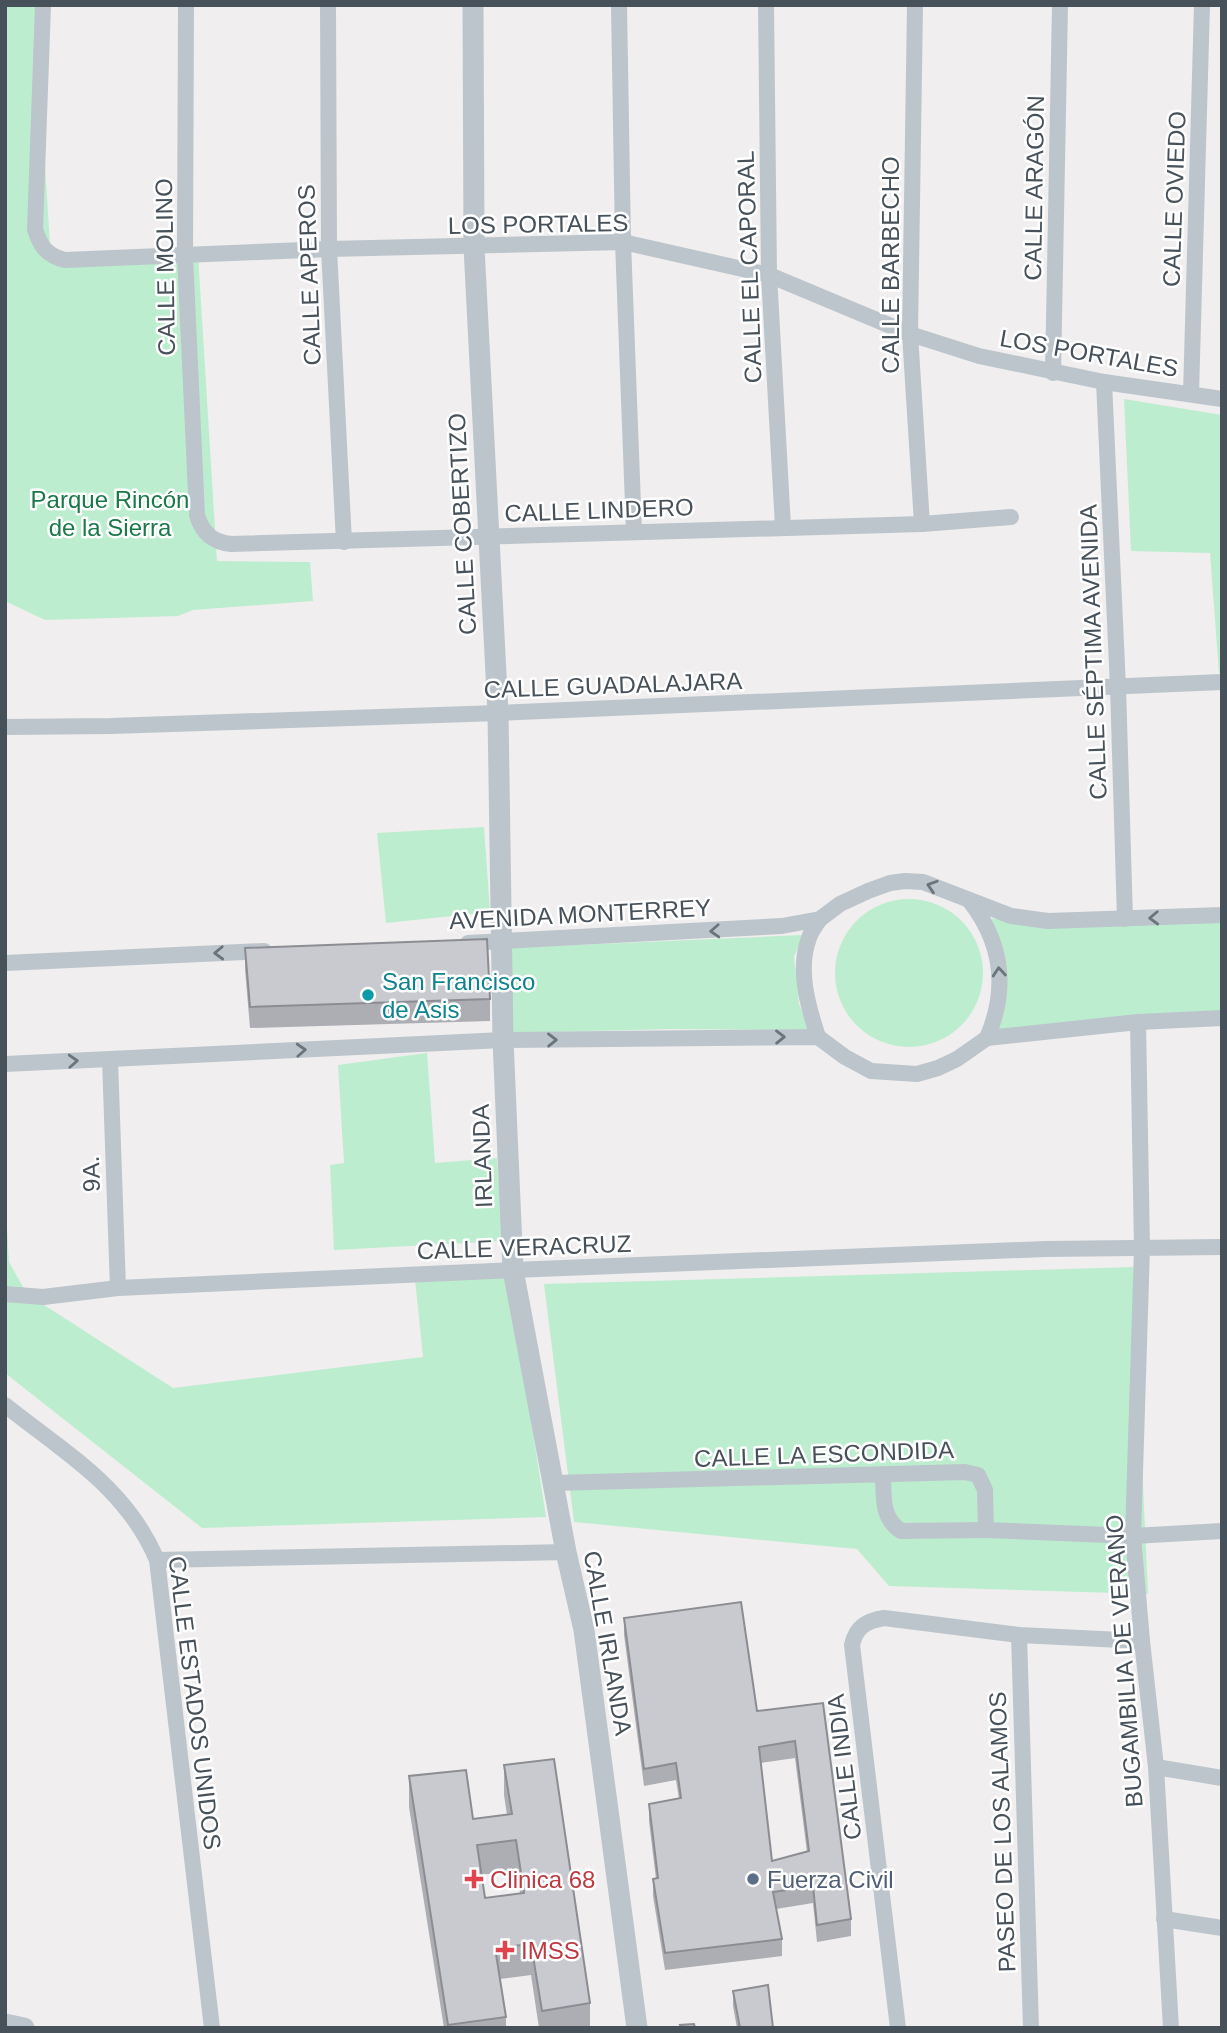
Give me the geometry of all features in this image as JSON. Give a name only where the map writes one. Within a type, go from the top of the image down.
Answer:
[{"type":"street","name":"LOS PORTALES","points":[[43,5],[36,229],[38,241],[45,251],[54,257],[65,260],[329,249],[623,242],[769,275],[910,334],[979,356],[1053,373],[1222,399]]},
{"type":"street","name":"CALLE MOLINO","points":[[186,5],[185,256],[197,515],[200,527]]},
{"type":"street","name":"CALLE APEROS","points":[[328,5],[329,249],[344,542]]},
{"type":"street","name":"CALLE COBERTIZO","points":[[474,5],[474,247],[498,712],[503,1040]]},
{"type":"street","points":[[619,5],[623,242],[634,531]]},
{"type":"street","name":"CALLE EL CAPORAL","points":[[766,5],[769,275],[783,527]]},
{"type":"street","name":"CALLE BARBECHO","points":[[915,5],[910,334],[922,524]]},
{"type":"street","name":"CALLE ARAGÓN","points":[[1053,373],[1060,5]]},
{"type":"street","name":"CALLE OVIEDO","points":[[1191,394],[1202,5]]},
{"type":"street","name":"CALLE SÉPTIMA AVENIDA","points":[[1104,382],[1125,919]]},
{"type":"street","name":"CALLE LINDERO","points":[[200,527],[217,542],[231,544],[922,524],[1011,517]]},
{"type":"street","name":"CALLE GUADALAJARA","points":[[5,727],[111,726],[498,712],[1222,682]]},
{"type":"street","name":"AVENIDA MONTERREY","points":[[446,944],[782,926],[820,919],[840,904],[897,882],[923,882],[1011,916],[1048,921],[1222,915]]},
{"type":"street","points":[[969,900],[984,919],[996,949],[1000,976],[1000,1001],[987,1038]]},
{"type":"street","points":[[820,919],[809,937],[805,959],[808,1006],[818,1037],[845,1057],[871,1071],[917,1074],[957,1059],[987,1038],[1138,1021],[1222,1018]]},
{"type":"street","points":[[5,963],[279,951]]},
{"type":"street","points":[[1138,1021],[1142,1248]]},
{"type":"street","points":[[5,1065],[503,1040],[818,1037]]},
{"type":"street","name":"IRLANDA","points":[[503,1040],[513,1270]]},
{"type":"street","name":"9A.","points":[[110,1060],[118,1287]]},
{"type":"street","name":"CALLE VERACRUZ","points":[[5,1294],[43,1297],[118,1287],[1045,1249],[1222,1247]]},
{"type":"street","name":"BUGAMBILIA DE VERANO","points":[[1142,1248],[1133,1536],[1156,1767],[1171,2028]]},
{"type":"street","name":"CALLE IRLANDA","points":[[513,1270],[566,1552],[584,1630],[637,2028]]},
{"type":"street","name":"CALLE ESTADOS UNIDOS","points":[[5,1405],[95,1475],[119,1498],[146,1534],[157,1560],[212,2028]]},
{"type":"street","name":"CALLE LA ESCONDIDA","points":[[553,1483],[965,1472],[978,1475],[985,1490],[986,1530]]},
{"type":"street","points":[[883,1475],[885,1513],[892,1525],[901,1531],[986,1530],[1133,1536],[1222,1531]]},
{"type":"street","points":[[157,1560],[566,1552]]},
{"type":"street","name":"CALLE INDIA","points":[[898,2028],[852,1645],[859,1627],[873,1620],[889,1618],[1019,1635]]},
{"type":"street","points":[[1019,1635],[1142,1641]]},
{"type":"street","name":"PASEO DE LOS ALAMOS","points":[[1019,1635],[1031,2028]]},
{"type":"street","points":[[1156,1767],[1222,1778]]},
{"type":"street","points":[[1164,1919],[1222,1928]]},
{"type":"street","points":[[5,2024],[24,2028]]},
{"type":"green space","name":"Parque Rincón de la Sierra","points":[[5,5],[35,5],[51,261],[198,255],[217,561],[310,562],[313,601],[193,610],[178,616],[45,620],[5,601]]},
{"type":"green space","points":[[1124,399],[1222,415],[1222,673],[1219,673],[1210,553],[1131,551]]},
{"type":"green space","points":[[484,827],[490,912],[386,923],[377,833]]},
{"type":"green space","points":[[909,899],[937,905],[950,911],[961,921],[971,932],[977,945],[983,973],[977,1001],[971,1014],[961,1025],[950,1035],[937,1041],[909,1047],[881,1041],[868,1035],[857,1025],[847,1014],[841,1001],[835,973],[841,945],[847,932],[857,921],[868,911],[881,905]]},
{"type":"green space","points":[[1222,911],[1222,1025],[987,1038],[1000,976],[984,919]]},
{"type":"green space","points":[[803,935],[794,957],[799,1004],[810,1030],[672,1029],[510,1033],[509,948]]},
{"type":"green space","points":[[427,1053],[435,1163],[497,1158],[504,1241],[334,1250],[330,1165],[344,1163],[338,1065]]},
{"type":"green space","points":[[5,1224],[9,1262],[27,1294],[173,1388],[423,1357],[415,1279],[508,1271],[546,1517],[202,1528],[5,1373]]},
{"type":"green space","points":[[1133,1267],[1148,1594],[889,1586],[857,1549],[574,1522],[544,1284]]},
{"type":"building","name":"San Francisco de Asis","points":[[487,939],[490,999],[250,1007],[245,948]]},
{"type":"building","points":[[741,1602],[757,1711],[823,1703],[851,1919],[817,1925],[813,1886],[773,1892],[782,1939],[665,1953],[653,1879],[658,1878],[649,1804],[681,1798],[676,1763],[644,1769],[624,1618]],"holes":[[[795,1741],[809,1851],[772,1861],[759,1747]]]},
{"type":"building","points":[[554,1759],[590,2003],[542,2011],[531,1944],[495,1948],[506,2017],[448,2025],[409,1776],[466,1770],[473,1819],[512,1814],[504,1765]],"holes":[[[516,1840],[524,1893],[485,1898],[477,1845]]]},
{"type":"building","points":[[768,1985],[773,2028],[740,2028],[733,1991]]},
{"type":"building","points":[[694,2024],[695,2028],[681,2028],[680,2025]]},
{"type":"place","name":"San Francisco de Asis","points":[[368,995]]},
{"type":"place","name":"Clinica 68","points":[[474,1879]]},
{"type":"place","name":"Fuerza Civil","points":[[753,1879]]},
{"type":"place","name":"IMSS","points":[[505,1950]]}]
